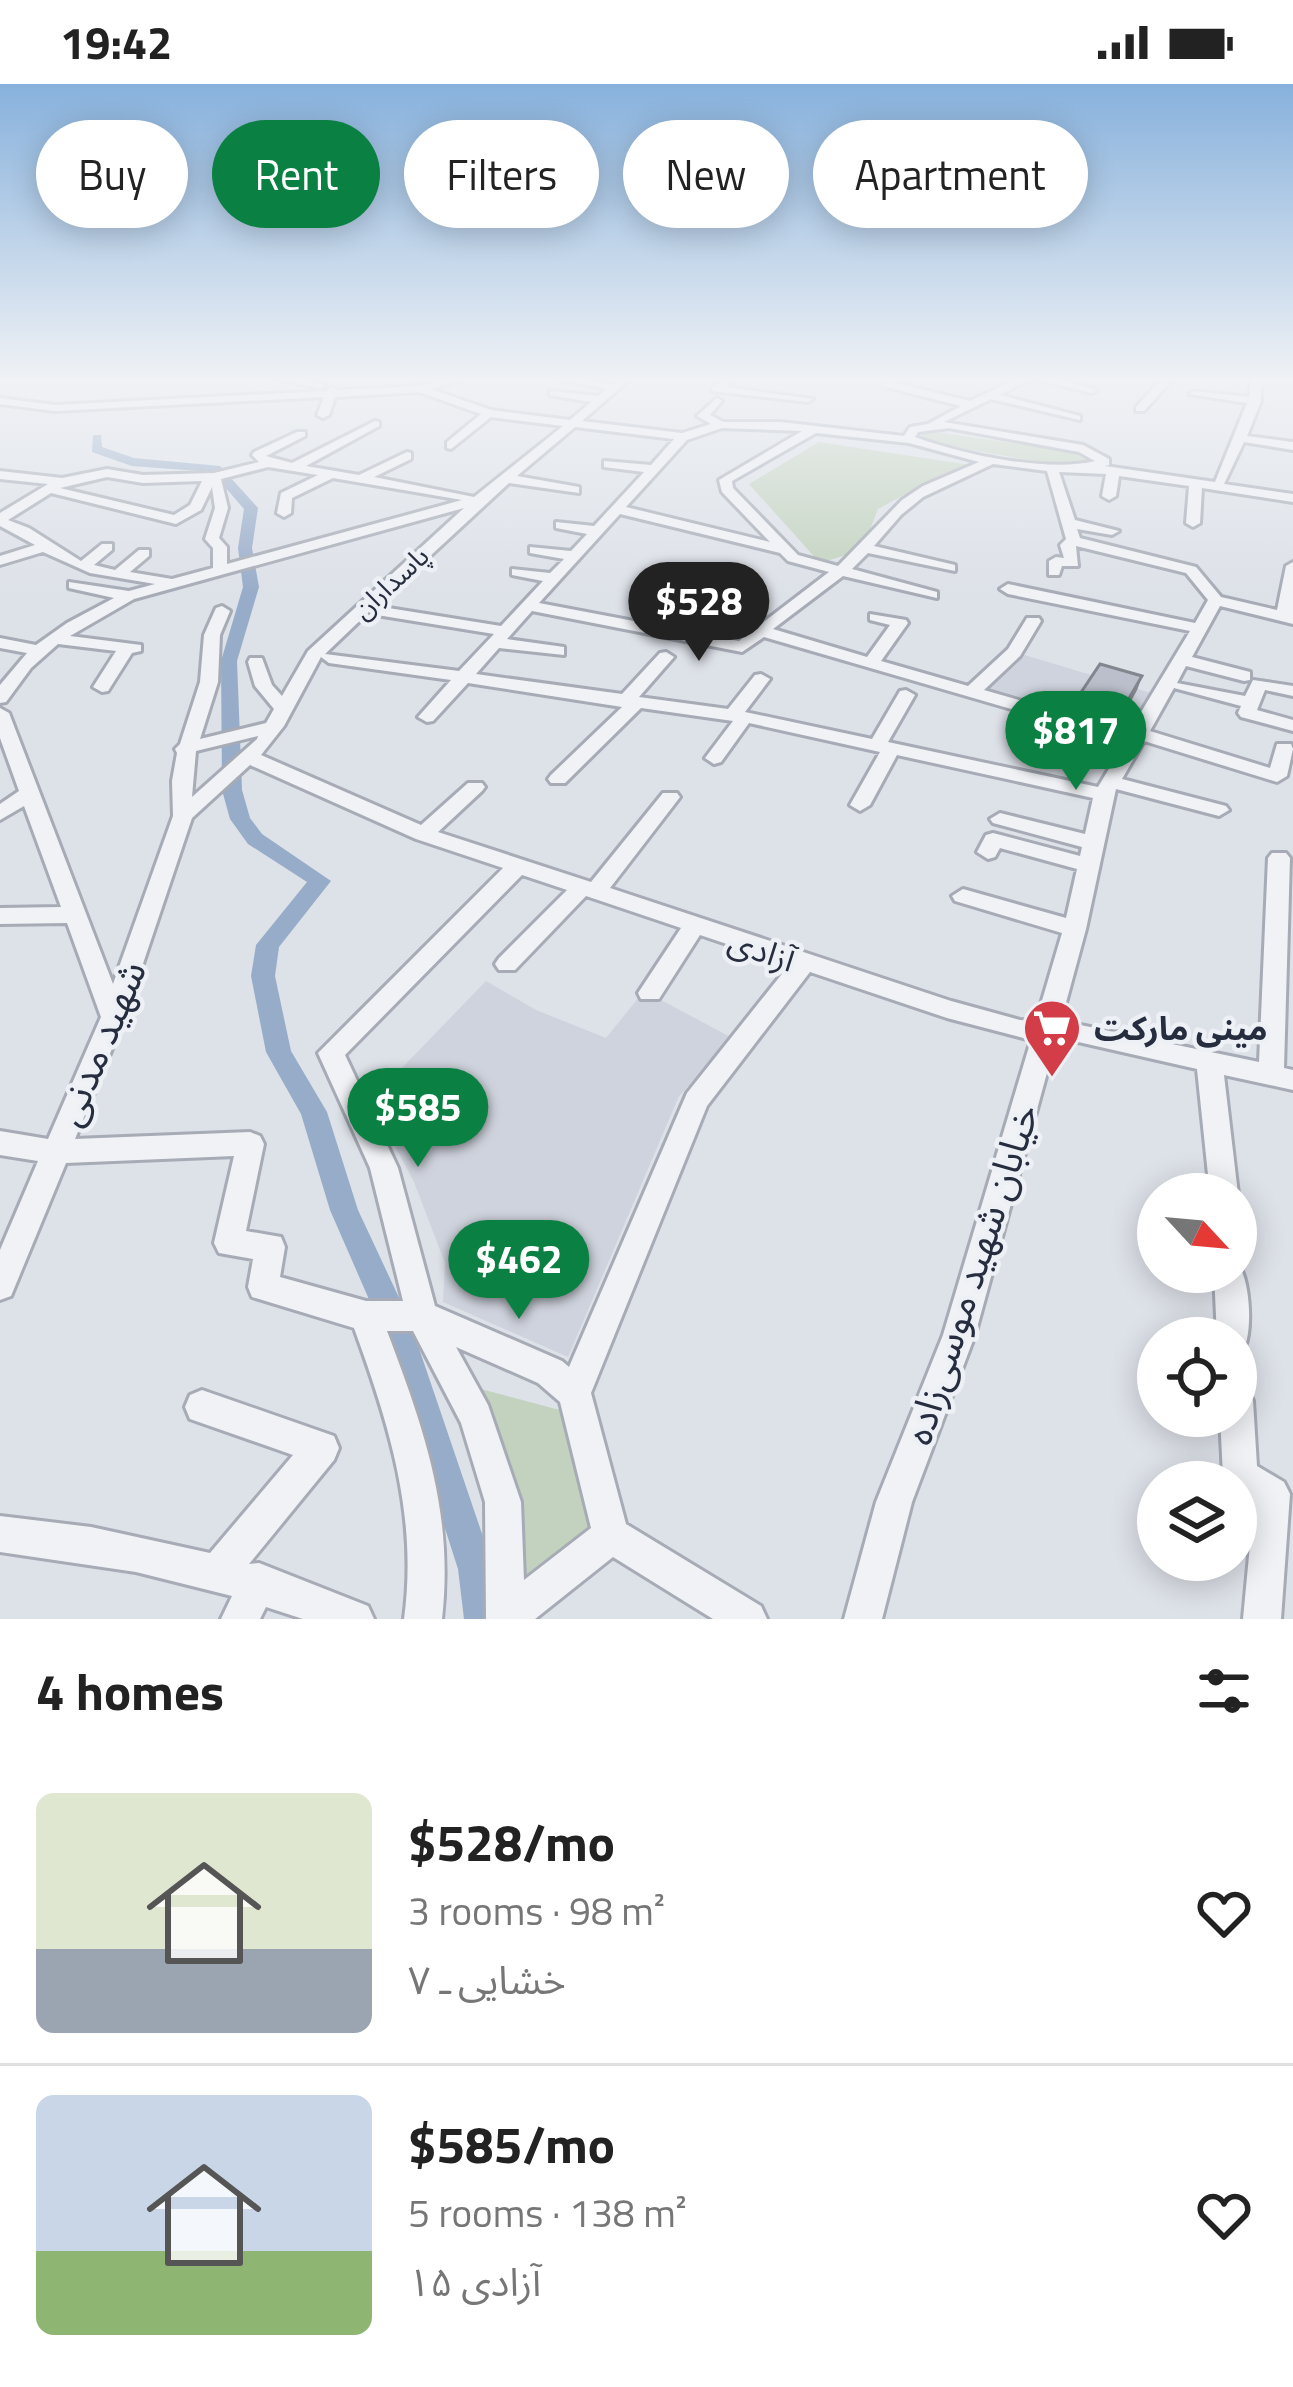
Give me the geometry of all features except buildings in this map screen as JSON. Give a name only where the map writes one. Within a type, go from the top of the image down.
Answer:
[{"type":"street","points":[[267,451],[258,455],[268,463]]},
{"type":"street","points":[[296,466],[325,451]]},
{"type":"street","name":"پاسداران","points":[[190,808],[244,761],[279,717],[314,655],[481,499],[541,451]]},
{"type":"street","points":[[427,717],[671,451]]},
{"type":"street","points":[[776,451],[725,480],[727,489],[793,558],[932,595]]},
{"type":"street","points":[[960,451],[1052,467],[1095,461],[1113,471],[1225,484]]},
{"type":"street","points":[[1063,451],[1095,461],[1293,498]]},
{"type":"street","points":[[1225,484],[1235,451]]},
{"type":"street","points":[[364,478],[407,456]]},
{"type":"street","points":[[528,606],[742,647],[838,572],[886,517],[917,495],[994,458]]},
{"type":"street","points":[[0,522],[56,485],[107,473],[143,479],[212,477],[268,463],[481,499]]},
{"type":"street","points":[[608,464],[654,469]]},
{"type":"street","points":[[1052,467],[1073,524],[1073,562],[1055,561],[1054,572]]},
{"type":"street","points":[[1109,496],[1113,471]]},
{"type":"street","points":[[284,513],[286,496],[334,473]]},
{"type":"street","points":[[0,476],[56,485],[176,520],[196,507],[212,477]]},
{"type":"street","points":[[212,477],[223,493],[222,515],[212,539],[220,547],[225,566]]},
{"type":"street","points":[[436,490],[453,477]]},
{"type":"street","points":[[510,479],[574,490]]},
{"type":"street","points":[[1193,524],[1196,483]]},
{"type":"street","name":"پاسداران","points":[[304,675],[329,658],[482,513],[481,499]]},
{"type":"street","points":[[0,698],[5,678],[39,651],[129,596],[481,499]]},
{"type":"street","points":[[617,509],[787,550]]},
{"type":"street","points":[[0,522],[21,526],[46,546],[85,565],[173,582]]},
{"type":"street","points":[[1073,524],[1112,531]]},
{"type":"street","points":[[561,525],[597,531]]},
{"type":"street","points":[[1046,542],[1191,570],[1216,600],[1288,618],[1293,566]]},
{"type":"street","points":[[0,561],[46,546]]},
{"type":"street","points":[[85,565],[106,547]]},
{"type":"street","points":[[862,547],[950,568]]},
{"type":"street","points":[[536,550],[573,556]]},
{"type":"street","points":[[118,575],[143,554]]},
{"type":"street","points":[[517,572],[553,578]]},
{"type":"street","points":[[74,585],[129,596]]},
{"type":"street","points":[[1008,589],[1201,629]]},
{"type":"street","name":"خیابان شهید موسی‌زاده","points":[[862,1619],[894,1502],[959,1335],[1075,929],[1107,788],[1216,600]]},
{"type":"street","points":[[377,610],[558,651]]},
{"type":"street","points":[[190,808],[184,749],[210,671],[206,638],[223,611]]},
{"type":"street","points":[[871,663],[900,623],[876,617]]},
{"type":"street","points":[[974,690],[1013,652],[1033,621]]},
{"type":"street","points":[[760,631],[1285,778],[1284,748]]},
{"type":"street","points":[[55,639],[131,647],[102,687]]},
{"type":"street","points":[[0,643],[39,651]]},
{"type":"street","points":[[558,778],[630,703],[666,657]]},
{"type":"street","points":[[329,658],[739,716],[1219,810]]},
{"type":"street","points":[[1184,660],[1251,687]]},
{"type":"street","points":[[184,749],[249,731],[279,717],[256,662]]},
{"type":"street","points":[[714,758],[761,679]]},
{"type":"street","points":[[1182,687],[1293,692]]},
{"type":"street","points":[[1251,687],[1247,712],[1293,726]]},
{"type":"street","points":[[860,805],[905,695]]},
{"type":"street","points":[[0,713],[113,1017]]},
{"type":"street","name":"آزادی","points":[[244,761],[423,834],[803,964],[1020,1030],[1046,1028],[1282,1078]]},
{"type":"street","points":[[423,834],[476,787]]},
{"type":"street","points":[[0,790],[30,789]]},
{"type":"street","points":[[0,814],[30,789]]},
{"type":"street","points":[[507,964],[588,890],[670,797]]},
{"type":"street","name":"شهید مدنی","points":[[4,1270],[113,1017],[190,808]]},
{"type":"street","points":[[994,837],[1092,854]]},
{"type":"street","points":[[1280,857],[1282,1078]]},
{"type":"street","points":[[517,867],[331,1053],[384,1168],[422,1316],[476,1417],[503,1502],[506,1619],[610,1535]]},
{"type":"street","points":[[963,896],[1075,929]]},
{"type":"street","points":[[0,916],[74,915]]},
{"type":"street","points":[[650,993],[694,926]]},
{"type":"street","points":[[574,1394],[696,1101],[803,964]]},
{"type":"street","points":[[1209,1061],[1222,1173]]},
{"type":"street","points":[[0,1143],[53,1152],[250,1144],[229,1243],[270,1247],[263,1287],[366,1316],[422,1316],[550,1372],[574,1394],[610,1535],[748,1619]]},
{"type":"street","points":[[366,1316],[409,1434],[430,1560],[423,1619]]},
{"type":"street","points":[[202,1407],[322,1448],[218,1572]]},
{"type":"street","points":[[1238,1437],[1240,1476],[1272,1494],[1262,1619]]},
{"type":"street","points":[[0,1534],[52,1538],[218,1572],[259,1582],[355,1619]]},
{"type":"street","points":[[240,1619],[259,1582]]},
{"type":"shaded area","points":[[1014,652],[1161,696],[1133,739],[974,690]]},
{"type":"shaded area","points":[[486,981],[536,1010],[606,1038],[644,991],[734,1039],[679,1096],[568,1357],[443,1302],[445,1263],[414,1182],[371,1100]]},
{"type":"green space","points":[[805,451],[876,451],[977,466],[937,477],[878,509],[862,550],[820,563],[749,484]]},
{"type":"green space","points":[[976,451],[1068,451],[1095,461],[1051,464]]},
{"type":"green space","points":[[473,1387],[567,1412],[599,1531],[519,1590]]},
{"type":"waterway","points":[[101,451],[132,462],[216,469],[251,508],[245,548],[251,587],[229,661],[232,790],[240,819],[255,839],[320,881],[268,945],[263,976],[279,1052],[314,1112],[344,1210],[393,1319],[476,1569],[483,1619]]},
{"type":"place","name":"مینی مارکت","points":[[1052,1079]]}]
